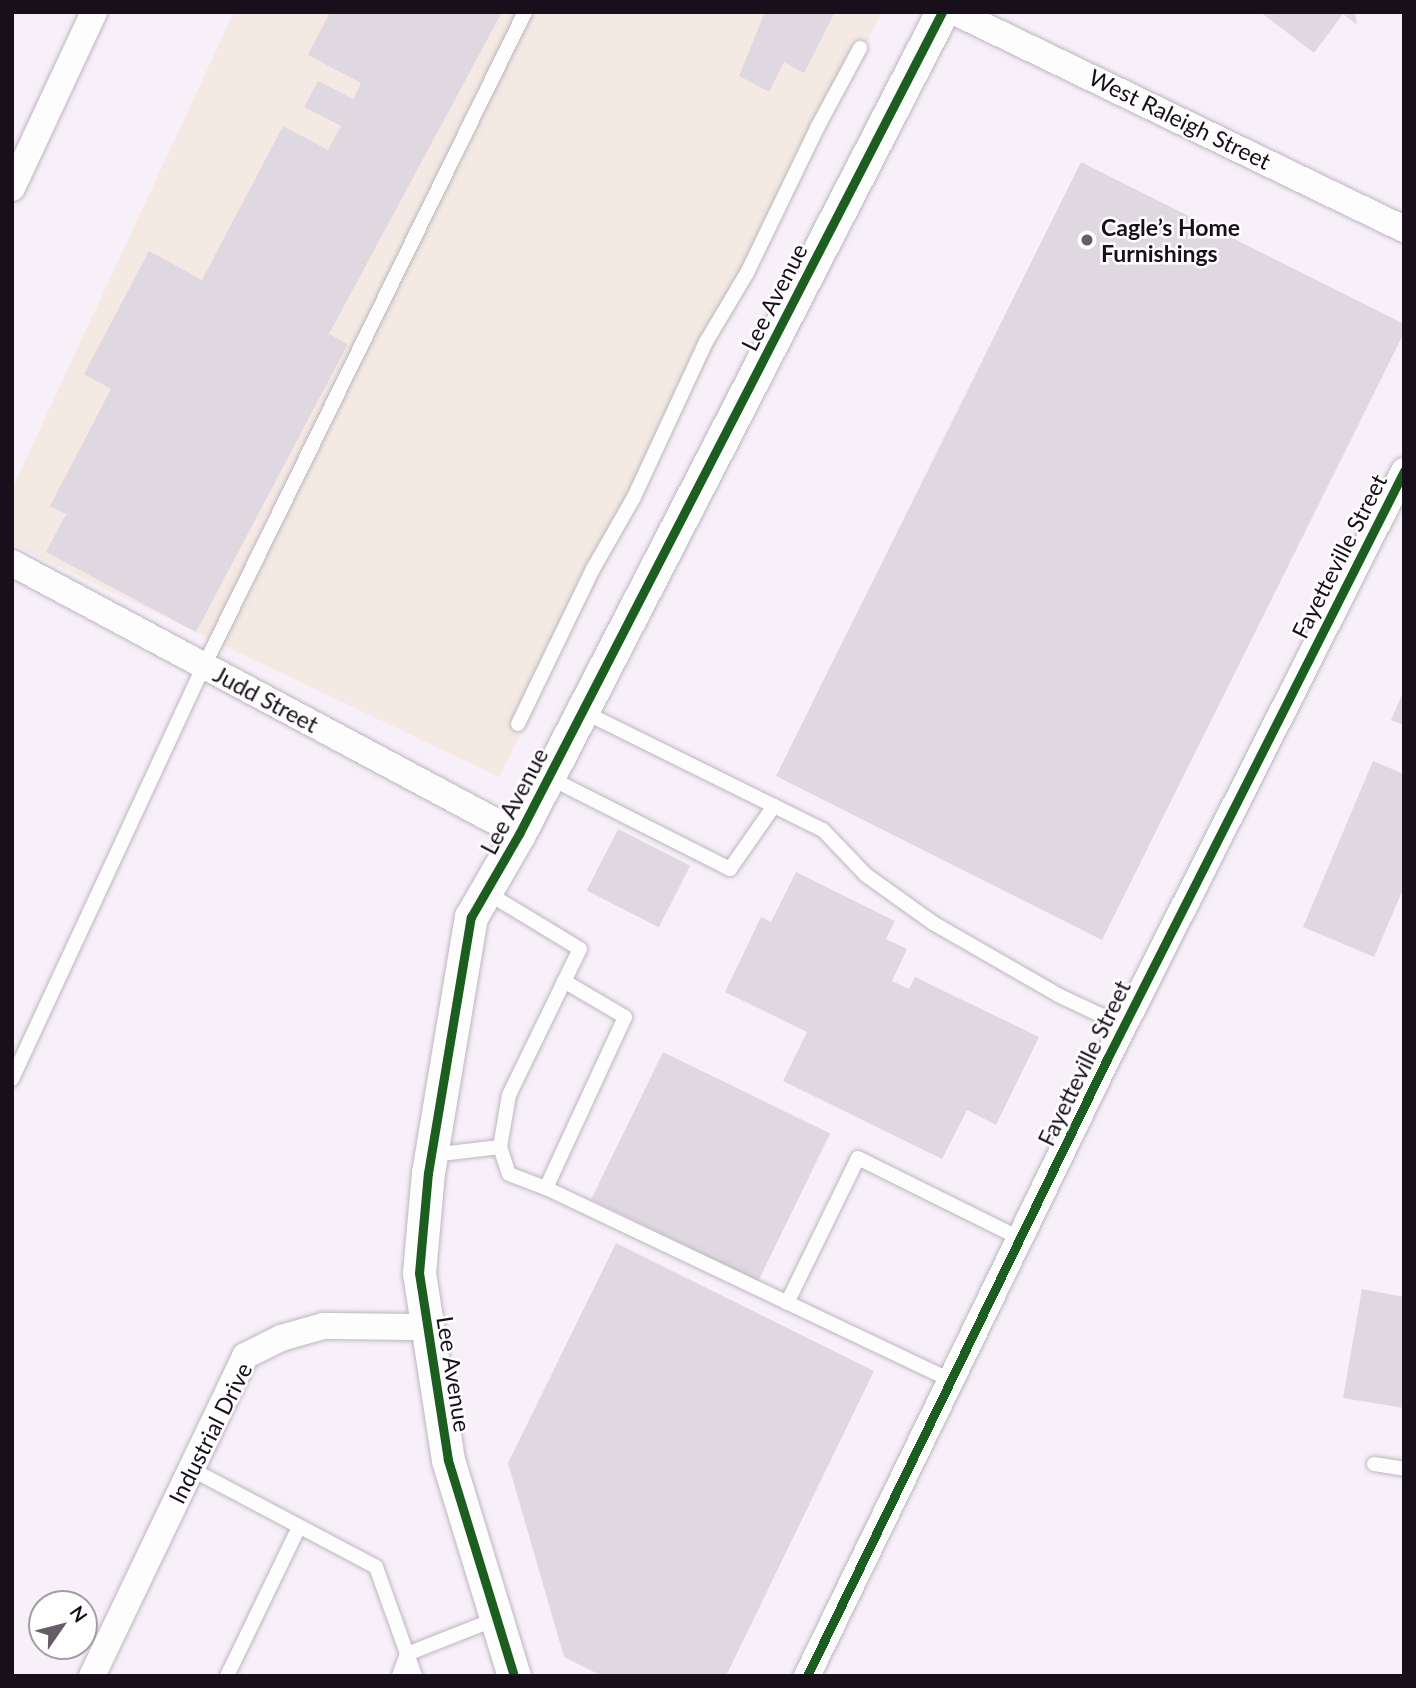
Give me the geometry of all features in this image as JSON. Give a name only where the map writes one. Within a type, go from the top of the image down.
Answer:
[{"type":"street","points":[[12,188],[94,12]]},
{"type":"street","name":"Lee Avenue","points":[[514,1676],[448,1460],[425,1327],[419,1273],[431,1155],[471,917],[519,834],[942,12]]},
{"type":"street","name":"West Raleigh Street","points":[[955,12],[1404,229]]},
{"type":"street","name":"Fayetteville Street","points":[[807,1676],[1124,1026],[1404,471]]},
{"type":"street","name":"Judd Street","points":[[12,563],[519,834]]},
{"type":"street","name":"Industrial Drive","points":[[92,1676],[245,1356],[281,1338],[323,1326],[425,1327]]},
{"type":"lane","points":[[12,1079],[204,666],[525,12]]},
{"type":"lane","points":[[518,724],[593,569],[634,497],[706,342],[747,273],[817,128],[860,48]]},
{"type":"lane","points":[[583,711],[823,830],[866,875],[933,923],[1058,995],[1124,1026]]},
{"type":"lane","points":[[548,777],[730,869],[774,806]]},
{"type":"lane","points":[[486,892],[580,949],[509,1095],[500,1147],[509,1174],[546,1188],[950,1380]]},
{"type":"lane","points":[[546,1188],[625,1017],[564,981]]},
{"type":"lane","points":[[431,1155],[500,1147]]},
{"type":"lane","points":[[787,1303],[858,1158],[1019,1238]]},
{"type":"lane","points":[[1374,1464],[1404,1469]]},
{"type":"lane","points":[[191,1469],[376,1567],[415,1676]]},
{"type":"lane","points":[[227,1676],[299,1527]]},
{"type":"lane","points":[[399,1676],[407,1654],[496,1619]]},
{"type":"shaded area","points":[[234,12],[882,12],[499,777],[12,544],[12,489]]},
{"type":"building","points":[[330,12],[502,12],[329,334],[348,344],[196,632],[46,552],[66,514],[50,506],[111,389],[84,374],[149,251],[202,280],[283,126],[328,150],[341,126],[304,107],[318,81],[353,99],[361,83],[308,55]]},
{"type":"building","points":[[765,12],[835,12],[804,73],[784,62],[769,92],[739,76]]},
{"type":"building","points":[[1260,12],[1355,12],[1357,25],[1343,14],[1314,53]]},
{"type":"building","points":[[1081,162],[1404,324],[1404,333],[1102,940],[776,776]]},
{"type":"building","points":[[1404,690],[1404,725],[1391,720]]},
{"type":"building","points":[[1373,761],[1404,774],[1404,887],[1374,957],[1303,927]]},
{"type":"building","points":[[618,829],[690,866],[659,927],[587,890]]},
{"type":"building","points":[[796,872],[895,921],[886,939],[907,949],[892,981],[909,989],[915,977],[1039,1037],[996,1125],[967,1110],[942,1159],[783,1081],[807,1032],[725,992],[761,917],[771,922]]},
{"type":"building","points":[[663,1052],[830,1134],[758,1281],[591,1199]]},
{"type":"building","points":[[616,1243],[874,1371],[726,1676],[602,1676],[564,1657],[508,1463]]},
{"type":"building","points":[[1362,1289],[1404,1297],[1404,1408],[1343,1398]]},
{"type":"cycle path","points":[[514,1676],[448,1460],[419,1273],[428,1173],[471,917],[519,834],[942,12]]},
{"type":"cycle path","points":[[807,1676],[1107,1059],[1404,471]]},
{"type":"place","name":"Cagle’s Home Furnishings","points":[[1087,240]]}]
